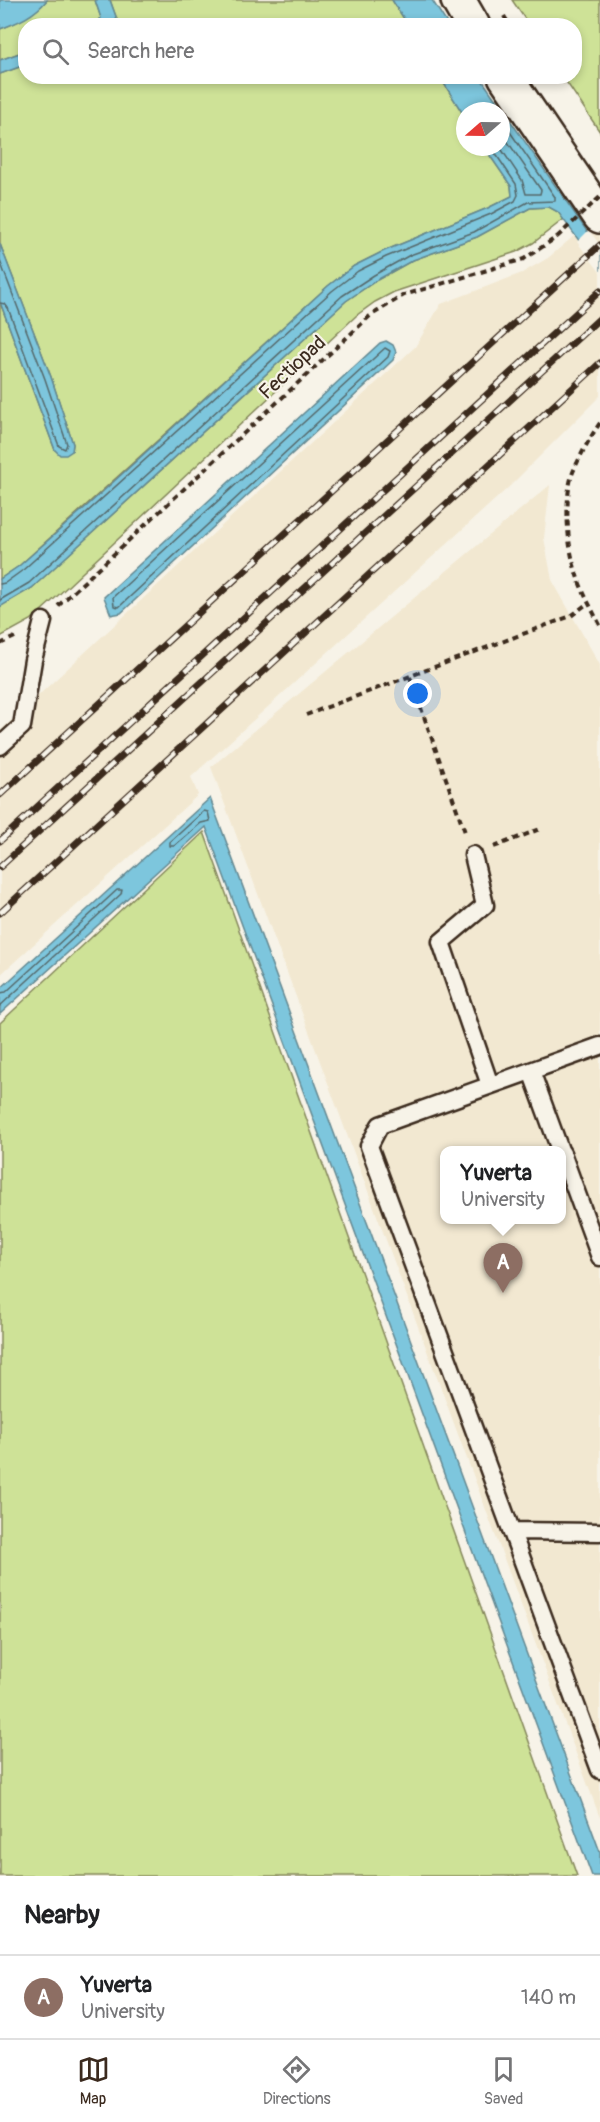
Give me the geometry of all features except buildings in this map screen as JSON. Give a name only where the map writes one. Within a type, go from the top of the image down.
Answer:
[{"type":"main road","points":[[458,0],[468,18]]},
{"type":"main road","points":[[510,84],[600,216]]},
{"type":"lane","points":[[0,746],[22,726],[43,621]]},
{"type":"lane","points":[[474,855],[485,905],[441,942],[490,1085]]},
{"type":"lane","points":[[600,1046],[380,1125],[369,1146],[600,1770]]},
{"type":"lane","points":[[531,1071],[559,1146]]},
{"type":"lane","points":[[566,1164],[597,1238],[600,1257]]},
{"type":"lane","points":[[512,1531],[600,1532]]},
{"type":"path","name":"Fectiopad","points":[[43,621],[370,316],[404,296],[524,259],[557,237],[600,197]]},
{"type":"path","points":[[600,423],[573,474],[568,501],[573,564],[588,603],[600,625]]},
{"type":"path","points":[[306,715],[571,616],[588,603]]},
{"type":"path","points":[[410,677],[474,855],[540,829]]},
{"type":"shaded area","points":[[600,214],[600,396],[510,486],[191,777],[198,795],[0,975],[0,731],[415,347],[441,304],[522,273],[548,258]]},
{"type":"shaded area","points":[[550,485],[544,538],[552,580],[600,665],[600,1818],[211,767]]},
{"type":"green space","points":[[47,0],[95,0],[101,18],[25,18]]},
{"type":"green space","points":[[110,0],[392,0],[404,18],[116,18]]},
{"type":"green space","points":[[512,0],[600,0],[600,132],[568,84],[582,84],[582,18],[524,18]]},
{"type":"green space","points":[[18,22],[18,54],[0,60],[0,29]]},
{"type":"green space","points":[[18,68],[18,84],[444,84],[456,103],[456,156],[490,156],[511,186],[512,196],[354,266],[328,286],[19,566],[0,579],[0,302],[55,450],[72,451],[73,444],[51,377],[0,244],[0,74]]},
{"type":"green space","points":[[549,207],[564,219],[533,243],[516,252],[394,292],[357,315],[51,602],[31,620],[0,637],[0,606],[32,588],[346,301],[413,260],[477,237],[530,208]]},
{"type":"green space","points":[[204,832],[577,1876],[0,1876],[0,1023]]},
{"type":"water","points":[[0,0],[47,0],[26,18],[18,18],[18,22],[0,29]]},
{"type":"water","points":[[95,0],[110,0],[116,18],[101,18]]},
{"type":"water","points":[[392,0],[432,0],[444,18],[404,18]]},
{"type":"water","points":[[18,54],[18,68],[0,74],[0,60]]},
{"type":"water","points":[[444,84],[485,84],[497,102],[456,103]]},
{"type":"water","points":[[510,120],[600,250],[600,269],[558,212],[549,207],[530,208],[477,237],[413,260],[377,280],[346,301],[32,588],[0,607],[0,579],[19,566],[88,505],[328,286],[354,266],[384,251],[512,196],[511,186],[490,156],[510,156]]},
{"type":"water","points":[[0,244],[51,377],[73,444],[72,451],[66,455],[60,455],[55,450],[0,302]]},
{"type":"water","points":[[386,341],[393,345],[396,352],[393,360],[121,613],[111,615],[104,597],[380,343]]},
{"type":"water","points":[[210,798],[600,1852],[600,1876],[592,1876],[206,827],[0,1014],[0,989]]},
{"type":"pier","points":[[589,230],[600,245],[600,272],[577,242]]},
{"type":"railway","points":[[0,795],[600,245]]},
{"type":"railway","points":[[0,841],[600,291]]},
{"type":"railway","points":[[0,867],[600,318]]},
{"type":"railway","points":[[0,913],[600,363]]},
{"type":"place","name":"Yuverta","points":[[503,1293]]}]
